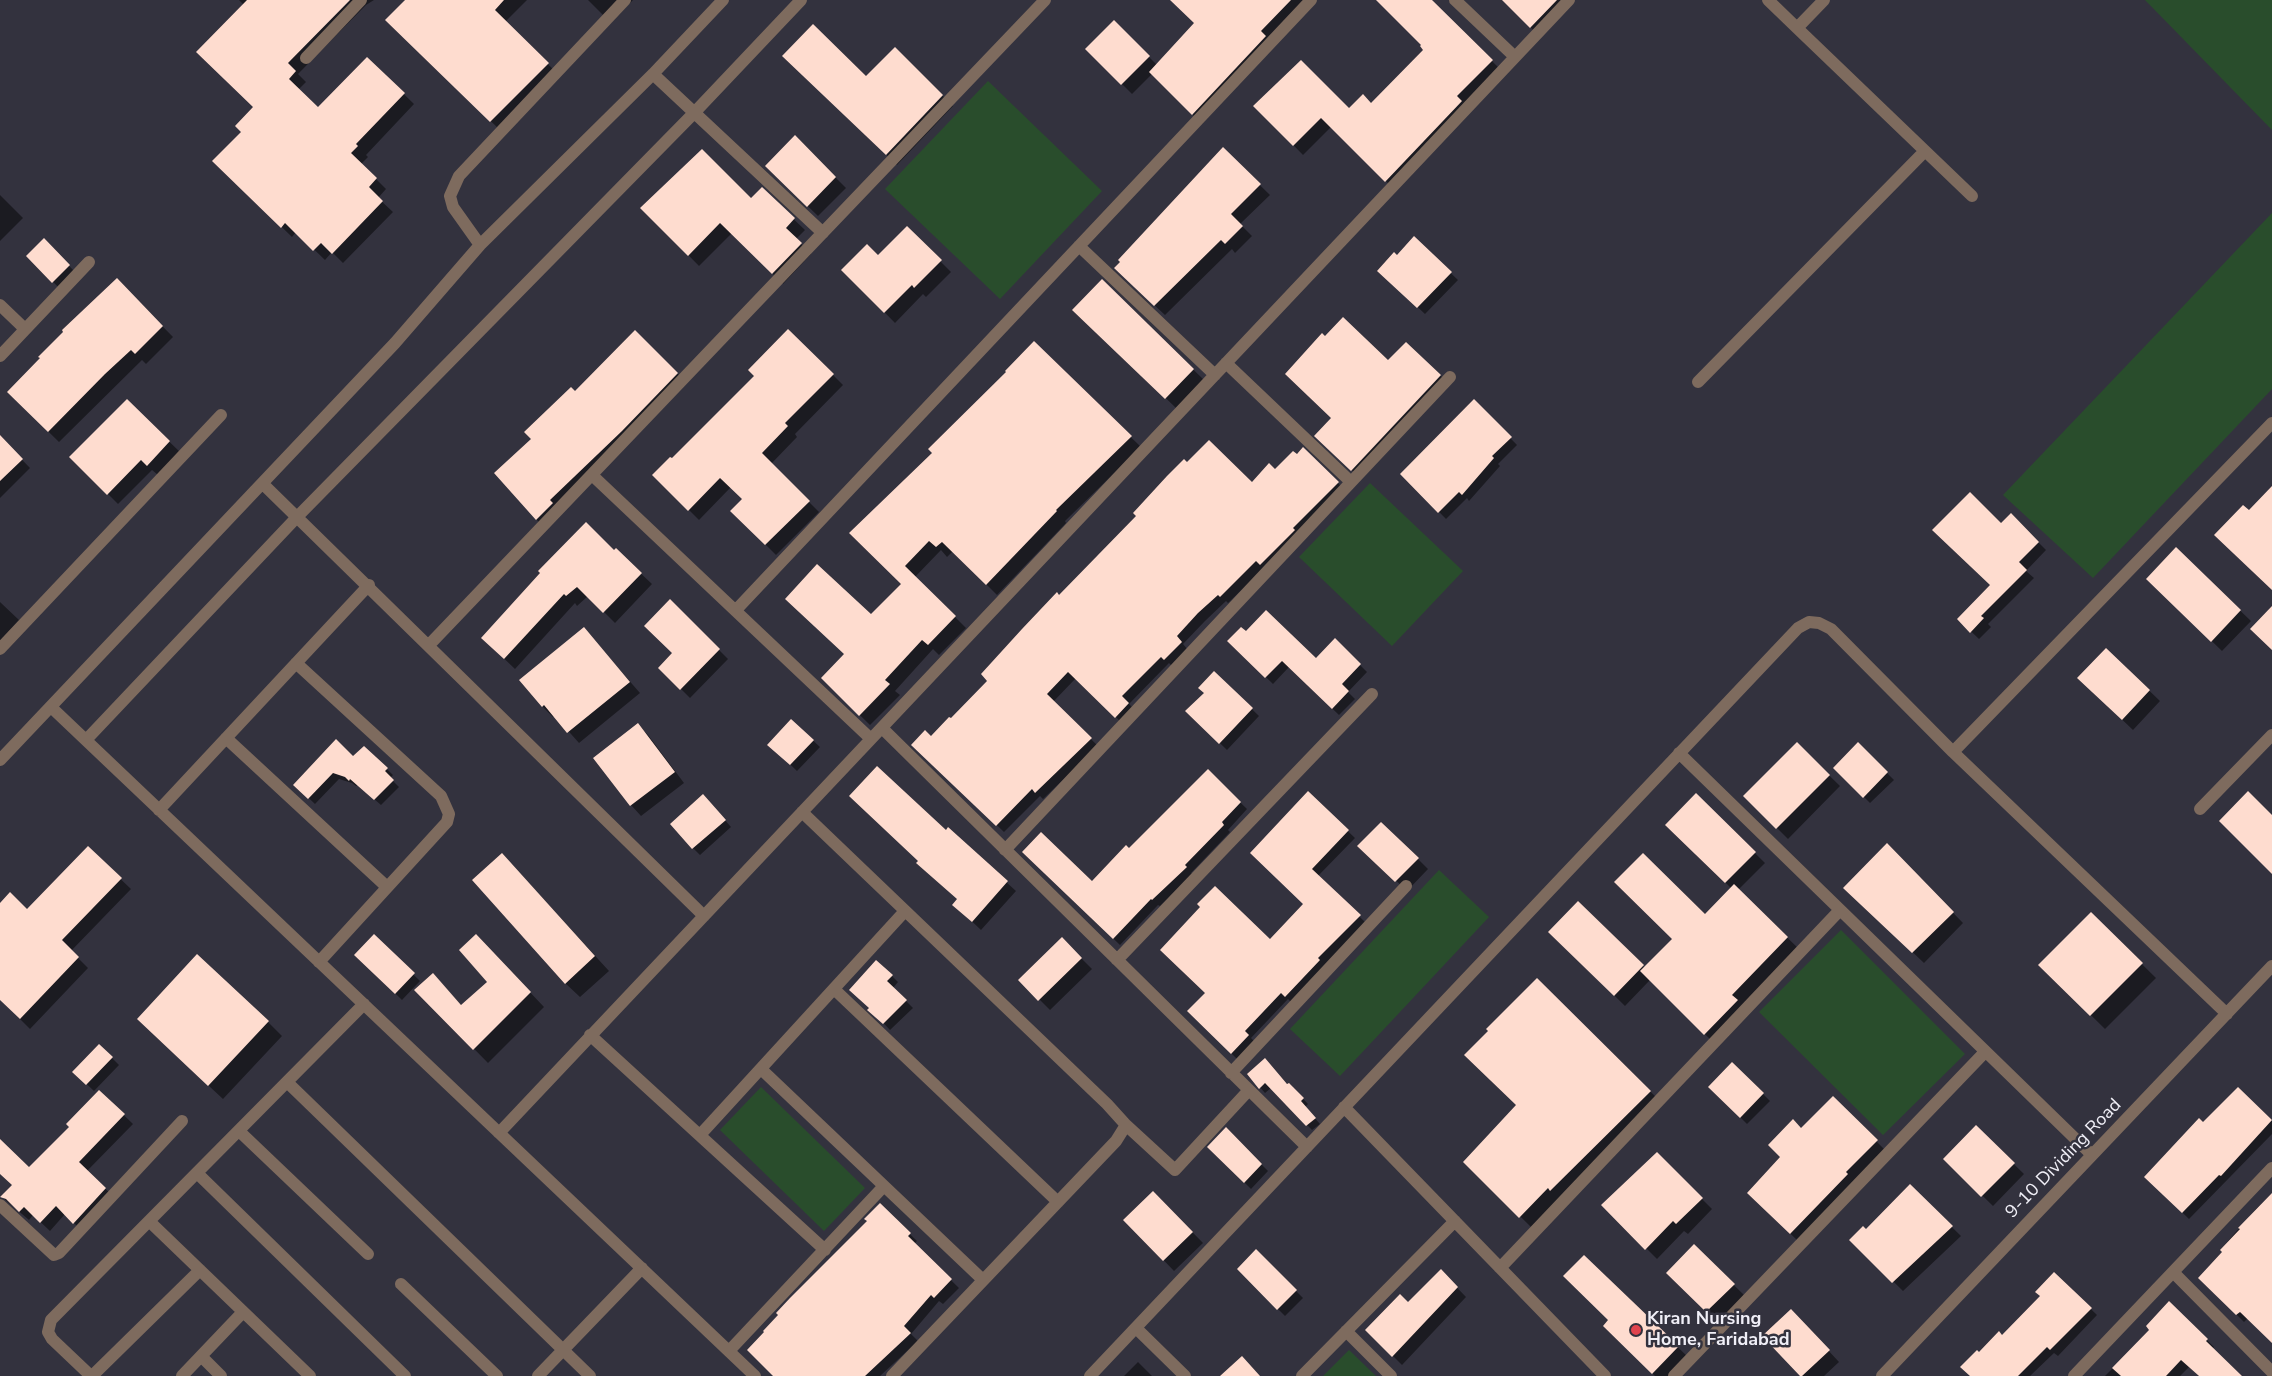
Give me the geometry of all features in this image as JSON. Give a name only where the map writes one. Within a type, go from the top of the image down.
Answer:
[{"type":"street","points":[[306,58],[361,0]]},
{"type":"street","points":[[480,244],[453,207],[450,196],[458,176],[625,0]]},
{"type":"street","points":[[0,760],[263,484],[395,342],[480,244],[653,74],[723,0]]},
{"type":"street","points":[[86,740],[298,516],[694,113],[801,0]]},
{"type":"street","points":[[430,645],[1045,0]]},
{"type":"street","points":[[736,610],[1311,0]]},
{"type":"street","points":[[1455,0],[1515,57]]},
{"type":"street","points":[[499,1133],[1569,0]]},
{"type":"street","points":[[1768,0],[1972,196]]},
{"type":"street","points":[[1797,28],[1824,0]]},
{"type":"street","points":[[653,74],[822,233]]},
{"type":"street","points":[[1698,382],[1925,151]]},
{"type":"street","points":[[1078,246],[1214,375]]},
{"type":"street","points":[[0,356],[89,262]]},
{"type":"street","points":[[0,305],[25,329]]},
{"type":"street","points":[[1226,363],[1351,482]]},
{"type":"street","points":[[1005,850],[1450,377]]},
{"type":"street","points":[[0,649],[221,415]]},
{"type":"street","points":[[1953,752],[2272,423]]},
{"type":"street","points":[[592,475],[871,739]]},
{"type":"street","points":[[263,484],[430,645],[704,916]]},
{"type":"street","points":[[159,810],[368,585]]},
{"type":"street","points":[[1090,1376],[1798,628],[1809,622],[1819,623],[1831,629],[1953,752],[2227,1014]]},
{"type":"street","points":[[296,663],[441,796],[449,814],[447,822],[319,962]]},
{"type":"street","points":[[1117,960],[1372,694]]},
{"type":"street","points":[[51,707],[755,1376]]},
{"type":"street","points":[[882,728],[1307,1147]]},
{"type":"street","points":[[2200,809],[2272,735]]},
{"type":"street","points":[[226,738],[386,887]]},
{"type":"street","points":[[1679,753],[2092,1155]]},
{"type":"street","points":[[802,812],[1175,1170],[1249,1090]]},
{"type":"street","points":[[1232,1073],[1406,886]]},
{"type":"street","points":[[1500,1268],[1840,910]]},
{"type":"street","points":[[700,1135],[905,911]]},
{"type":"street","name":"9-10 Dividing Road","points":[[1882,1376],[2272,966]]},
{"type":"street","points":[[834,989],[1058,1202]]},
{"type":"street","points":[[200,1270],[91,1376],[52,1339],[48,1332],[51,1320],[364,1004]]},
{"type":"street","points":[[590,1036],[825,1250]]},
{"type":"street","points":[[1674,1376],[1986,1052]]},
{"type":"street","points":[[761,1069],[983,1280]]},
{"type":"street","points":[[287,1082],[590,1376]]},
{"type":"street","points":[[1344,1107],[1605,1376]]},
{"type":"street","points":[[0,1205],[54,1255],[59,1253],[182,1121]]},
{"type":"street","points":[[892,1376],[1116,1141],[1126,1125]]},
{"type":"street","points":[[239,1131],[368,1254]]},
{"type":"street","points":[[2074,1376],[2272,1168]]},
{"type":"street","points":[[197,1173],[405,1376]]},
{"type":"street","points":[[729,1351],[884,1186]]},
{"type":"street","points":[[149,1221],[310,1376]]},
{"type":"street","points":[[1302,1376],[1455,1221]]},
{"type":"street","points":[[538,1376],[642,1268]]},
{"type":"street","points":[[2174,1273],[2272,1372]]},
{"type":"street","points":[[401,1284],[497,1376]]},
{"type":"street","points":[[182,1376],[244,1312]]},
{"type":"street","points":[[1136,1328],[1185,1376]]},
{"type":"street","points":[[1346,1332],[1391,1376]]},
{"type":"street","points":[[201,1356],[221,1376]]},
{"type":"green space","points":[[2145,0],[2272,0],[2272,130]]},
{"type":"green space","points":[[988,81],[1102,191],[1000,299],[885,189]]},
{"type":"green space","points":[[2272,213],[2272,389],[2093,578],[2003,495]]},
{"type":"green space","points":[[1370,483],[1463,571],[1392,646],[1299,557]]},
{"type":"green space","points":[[1439,870],[1489,917],[1340,1076],[1290,1029]]},
{"type":"green space","points":[[1841,930],[1965,1054],[1883,1135],[1759,1012]]},
{"type":"green space","points":[[761,1087],[865,1188],[824,1231],[720,1130]]},
{"type":"green space","points":[[1349,1350],[1376,1376],[1323,1376]]},
{"type":"building","points":[[247,0],[350,0],[288,63],[296,71],[289,79],[318,107],[367,57],[405,93],[356,144],[358,146],[351,153],[377,178],[369,187],[383,201],[332,254],[321,243],[313,251],[285,223],[281,228],[212,161],[241,132],[235,126],[253,107],[196,52]]},
{"type":"building","points":[[405,0],[504,0],[495,10],[549,63],[490,122],[385,20]]},
{"type":"building","points":[[1170,0],[1291,0],[1261,31],[1266,36],[1192,115],[1149,72],[1194,23]]},
{"type":"building","points":[[1376,0],[1432,0],[1493,60],[1457,96],[1462,101],[1385,182],[1321,118],[1293,146],[1253,106],[1301,60],[1349,108],[1363,94],[1371,103],[1423,50],[1421,45]]},
{"type":"building","points":[[1502,0],[1557,0],[1530,28]]},
{"type":"building","points":[[1114,20],[1150,56],[1121,85],[1085,49]]},
{"type":"building","points":[[813,24],[866,76],[895,47],[943,95],[886,155],[782,56]]},
{"type":"building","points":[[795,135],[836,177],[807,207],[765,166]]},
{"type":"building","points":[[1223,147],[1261,184],[1231,214],[1243,226],[1225,244],[1221,240],[1154,306],[1114,268],[1120,262],[1118,260]]},
{"type":"building","points":[[702,149],[751,198],[762,187],[795,218],[786,228],[802,243],[772,274],[720,223],[688,256],[640,208]]},
{"type":"building","points":[[907,226],[942,260],[914,288],[912,285],[884,313],[841,270],[867,244],[878,255]]},
{"type":"building","points":[[1414,236],[1452,272],[1417,308],[1377,271],[1394,252],[1397,255]]},
{"type":"building","points":[[44,238],[70,265],[52,283],[26,256]]},
{"type":"building","points":[[117,278],[163,326],[135,354],[131,350],[48,432],[7,392],[40,358],[38,357],[63,332],[62,330]]},
{"type":"building","points":[[1102,279],[1194,369],[1165,399],[1072,310]]},
{"type":"building","points":[[1343,317],[1388,360],[1406,342],[1441,375],[1351,471],[1314,436],[1331,418],[1285,374],[1322,333],[1325,336]]},
{"type":"building","points":[[788,329],[834,374],[785,423],[788,426],[762,453],[810,501],[765,545],[730,511],[742,499],[720,478],[688,511],[652,475],[670,457],[672,458],[754,376],[748,370]]},
{"type":"building","points":[[635,330],[678,373],[622,431],[550,500],[553,503],[536,520],[494,473],[531,439],[524,432],[571,387],[575,391]]},
{"type":"building","points":[[1034,341],[1132,436],[1056,510],[986,585],[942,542],[936,547],[929,541],[905,566],[956,616],[928,645],[922,640],[885,680],[890,684],[859,716],[821,678],[844,654],[785,599],[817,564],[871,614],[901,584],[849,533],[932,453],[928,449],[1006,372]]},
{"type":"building","points":[[127,399],[170,441],[147,466],[141,460],[107,495],[69,457]]},
{"type":"building","points":[[1474,399],[1512,437],[1492,456],[1494,458],[1462,495],[1459,492],[1438,513],[1400,474]]},
{"type":"building","points":[[0,435],[23,459],[0,481]]},
{"type":"building","points":[[1209,440],[1252,482],[1269,463],[1275,469],[1293,451],[1297,454],[1303,447],[1339,482],[1293,528],[1295,530],[1260,565],[1256,561],[1220,597],[1218,595],[1198,613],[1177,636],[1182,642],[1164,660],[1161,657],[1122,696],[1129,703],[1115,718],[1068,672],[1047,694],[1092,738],[1035,793],[1032,789],[996,826],[911,745],[925,730],[931,736],[949,717],[951,718],[987,681],[981,674],[1022,629],[1057,592],[1059,595],[1136,516],[1133,513],[1167,476],[1184,459],[1187,462]]},
{"type":"building","points":[[2272,486],[2272,590],[2214,535],[2243,505],[2249,510]]},
{"type":"building","points":[[1970,492],[2001,523],[2011,513],[2039,542],[2019,562],[2027,570],[1981,616],[1984,618],[1970,633],[1957,619],[1990,585],[1932,530]]},
{"type":"building","points":[[586,522],[614,550],[616,548],[642,573],[603,613],[577,587],[566,596],[564,594],[504,659],[481,638],[540,573],[538,571]]},
{"type":"building","points":[[2176,547],[2241,610],[2211,642],[2146,579]]},
{"type":"building","points":[[670,599],[720,649],[680,690],[658,668],[672,653],[644,626]]},
{"type":"building","points":[[2272,606],[2272,650],[2250,629]]},
{"type":"building","points":[[1266,610],[1316,658],[1335,638],[1361,664],[1342,684],[1349,691],[1332,709],[1282,661],[1265,678],[1227,641],[1241,627],[1246,631]]},
{"type":"building","points":[[584,627],[630,682],[567,733],[544,705],[542,707],[519,680]]},
{"type":"building","points":[[2106,648],[2150,690],[2122,720],[2077,678]]},
{"type":"building","points":[[1214,671],[1253,708],[1219,744],[1185,711],[1204,693],[1198,688]]},
{"type":"building","points":[[791,719],[814,740],[790,765],[767,745]]},
{"type":"building","points":[[638,723],[675,772],[630,806],[593,758]]},
{"type":"building","points":[[336,739],[353,756],[364,746],[388,768],[385,771],[394,780],[374,800],[350,779],[349,781],[345,777],[333,773],[308,799],[293,785]]},
{"type":"building","points":[[1797,742],[1830,775],[1776,829],[1743,796]]},
{"type":"building","points":[[1858,742],[1888,772],[1863,798],[1833,768]]},
{"type":"building","points":[[877,766],[946,830],[948,827],[1008,881],[972,922],[952,905],[957,899],[916,863],[918,861],[849,796]]},
{"type":"building","points":[[1208,769],[1241,802],[1222,822],[1224,825],[1185,865],[1187,867],[1151,899],[1113,939],[1022,852],[1041,832],[1092,881],[1126,845],[1129,848]]},
{"type":"building","points":[[1308,791],[1349,830],[1312,869],[1361,915],[1318,958],[1320,960],[1285,997],[1281,993],[1245,1031],[1249,1035],[1231,1054],[1187,1011],[1205,993],[1160,950],[1200,907],[1197,904],[1215,886],[1270,939],[1303,904],[1250,853]]},
{"type":"building","points":[[2248,791],[2272,815],[2272,874],[2219,821]]},
{"type":"building","points":[[1696,793],[1756,852],[1725,883],[1665,825]]},
{"type":"building","points":[[703,794],[726,820],[692,849],[670,824]]},
{"type":"building","points":[[1381,822],[1419,858],[1395,882],[1357,846]]},
{"type":"building","points":[[1887,843],[1954,912],[1912,953],[1843,888]]},
{"type":"building","points":[[88,846],[122,878],[62,940],[79,957],[20,1019],[0,1000],[0,903],[10,892],[27,909]]},
{"type":"building","points":[[502,853],[595,956],[565,984],[472,880]]},
{"type":"building","points":[[1643,853],[1705,914],[1734,884],[1788,937],[1732,995],[1738,1000],[1704,1035],[1640,971],[1672,939],[1614,882]]},
{"type":"building","points":[[1578,901],[1644,965],[1614,996],[1548,932]]},
{"type":"building","points":[[2091,912],[2143,963],[2090,1016],[2038,965]]},
{"type":"building","points":[[374,934],[415,973],[395,994],[354,955]]},
{"type":"building","points":[[476,934],[531,992],[473,1050],[414,990],[433,973],[461,1005],[487,982],[459,950]]},
{"type":"building","points":[[1062,937],[1082,958],[1038,1001],[1018,980]]},
{"type":"building","points":[[197,954],[269,1021],[208,1086],[137,1019]]},
{"type":"building","points":[[876,960],[893,975],[887,981],[907,1000],[883,1024],[849,990]]},
{"type":"building","points":[[1537,978],[1651,1091],[1550,1191],[1548,1188],[1519,1218],[1463,1162],[1516,1105],[1464,1055],[1488,1031],[1486,1029]]},
{"type":"building","points":[[99,1044],[113,1057],[86,1085],[72,1072]]},
{"type":"building","points":[[1265,1058],[1287,1084],[1289,1083],[1304,1098],[1301,1101],[1316,1118],[1306,1126],[1265,1083],[1259,1089],[1247,1074]]},
{"type":"building","points":[[1732,1062],[1764,1093],[1740,1118],[1708,1087]]},
{"type":"building","points":[[2238,1087],[2272,1120],[2221,1176],[2219,1175],[2182,1213],[2144,1177],[2199,1118],[2203,1122]]},
{"type":"building","points":[[99,1090],[125,1114],[79,1162],[106,1188],[73,1224],[56,1206],[40,1223],[24,1207],[19,1212],[6,1199],[0,1197],[12,1185],[0,1174],[0,1139],[29,1167],[69,1127],[66,1124]]},
{"type":"building","points":[[1833,1096],[1878,1140],[1790,1234],[1747,1193],[1780,1157],[1768,1145],[1793,1119],[1801,1128]]},
{"type":"building","points":[[1976,1125],[2015,1163],[1981,1197],[1943,1159]]},
{"type":"building","points":[[1226,1127],[1262,1164],[1244,1183],[1207,1147]]},
{"type":"building","points":[[1657,1152],[1703,1198],[1676,1224],[1673,1221],[1645,1250],[1601,1205]]},
{"type":"building","points":[[1910,1184],[1953,1226],[1892,1283],[1849,1240],[1863,1226],[1866,1229]]},
{"type":"building","points":[[1153,1191],[1193,1232],[1163,1261],[1123,1220]]},
{"type":"building","points":[[2272,1193],[2272,1343],[2240,1312],[2236,1315],[2198,1278],[2222,1252],[2220,1250],[2240,1229],[2238,1228]]},
{"type":"building","points":[[880,1203],[911,1233],[908,1236],[952,1279],[934,1298],[931,1295],[904,1326],[911,1333],[865,1376],[773,1376],[747,1350],[778,1315],[776,1313],[867,1221],[864,1219]]},
{"type":"building","points":[[1694,1244],[1735,1284],[1706,1312],[1666,1273]]},
{"type":"building","points":[[1256,1249],[1297,1290],[1277,1310],[1237,1269]]},
{"type":"building","points":[[1584,1255],[1679,1346],[1652,1374],[1603,1326],[1608,1320],[1563,1276]]},
{"type":"building","points":[[1441,1269],[1458,1287],[1392,1357],[1365,1330],[1400,1294],[1408,1302]]},
{"type":"building","points":[[2054,1272],[2092,1308],[2050,1350],[2047,1347],[2018,1376],[1970,1376],[1960,1367],[1977,1350],[1979,1352],[1999,1331],[2002,1335],[2040,1296],[2035,1292]]},
{"type":"building","points":[[2169,1301],[2242,1376],[2199,1376],[2181,1360],[2166,1376],[2121,1376],[2112,1368],[2149,1330],[2146,1326]]},
{"type":"building","points":[[1791,1309],[1830,1350],[1802,1376],[1762,1336]]},
{"type":"building","points":[[1242,1356],[1260,1376],[1220,1376]]},
{"type":"place","name":"Kiran Nursing Home, Faridabad","points":[[1636,1330]]}]
